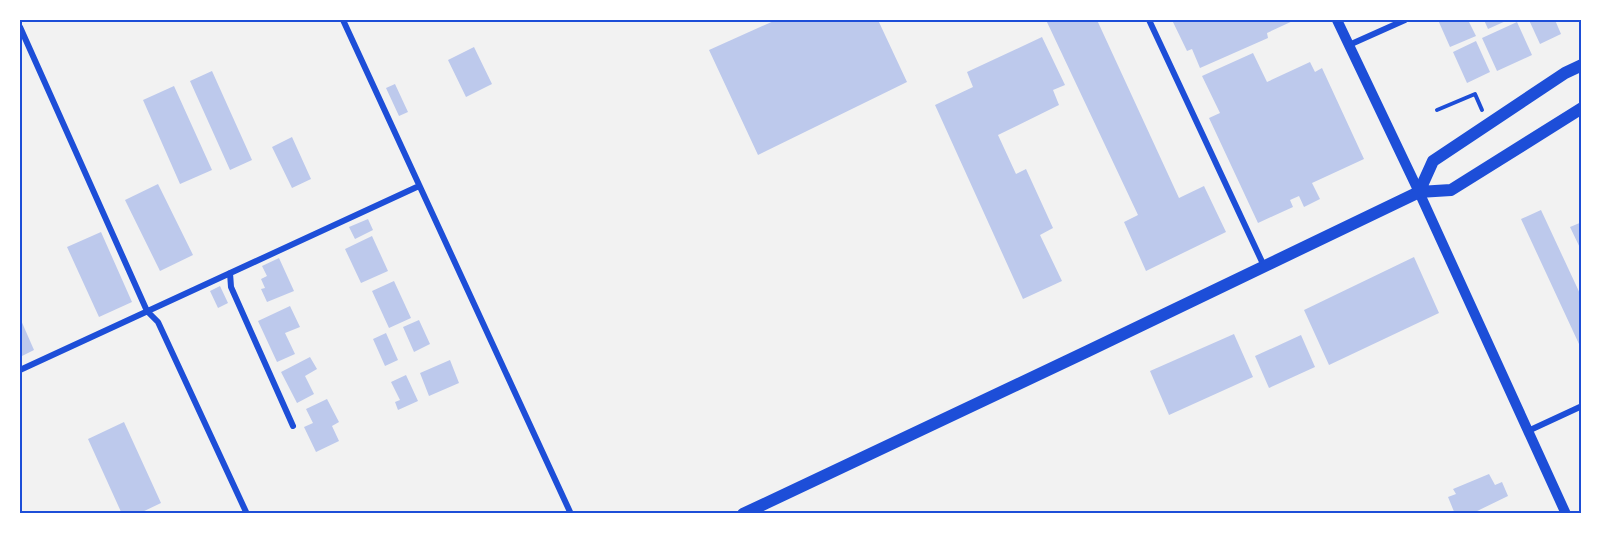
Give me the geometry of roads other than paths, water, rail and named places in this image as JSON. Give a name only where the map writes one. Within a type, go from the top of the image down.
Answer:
[{"type":"main road","points":[[1419,192],[1433,161],[1565,73],[1581,65]]},
{"type":"main road","points":[[743,513],[1419,192],[1451,190],[1581,108]]},
{"type":"street","points":[[343,20],[571,513]]},
{"type":"street","points":[[1149,20],[1264,266]]},
{"type":"street","points":[[1337,20],[1419,192],[1566,513]]},
{"type":"street","points":[[1349,45],[1405,20]]},
{"type":"street","points":[[20,27],[147,311],[158,322],[247,513]]},
{"type":"street","points":[[20,370],[419,186]]},
{"type":"street","points":[[230,273],[231,287],[293,426]]},
{"type":"street","points":[[1528,431],[1581,406]]}]
